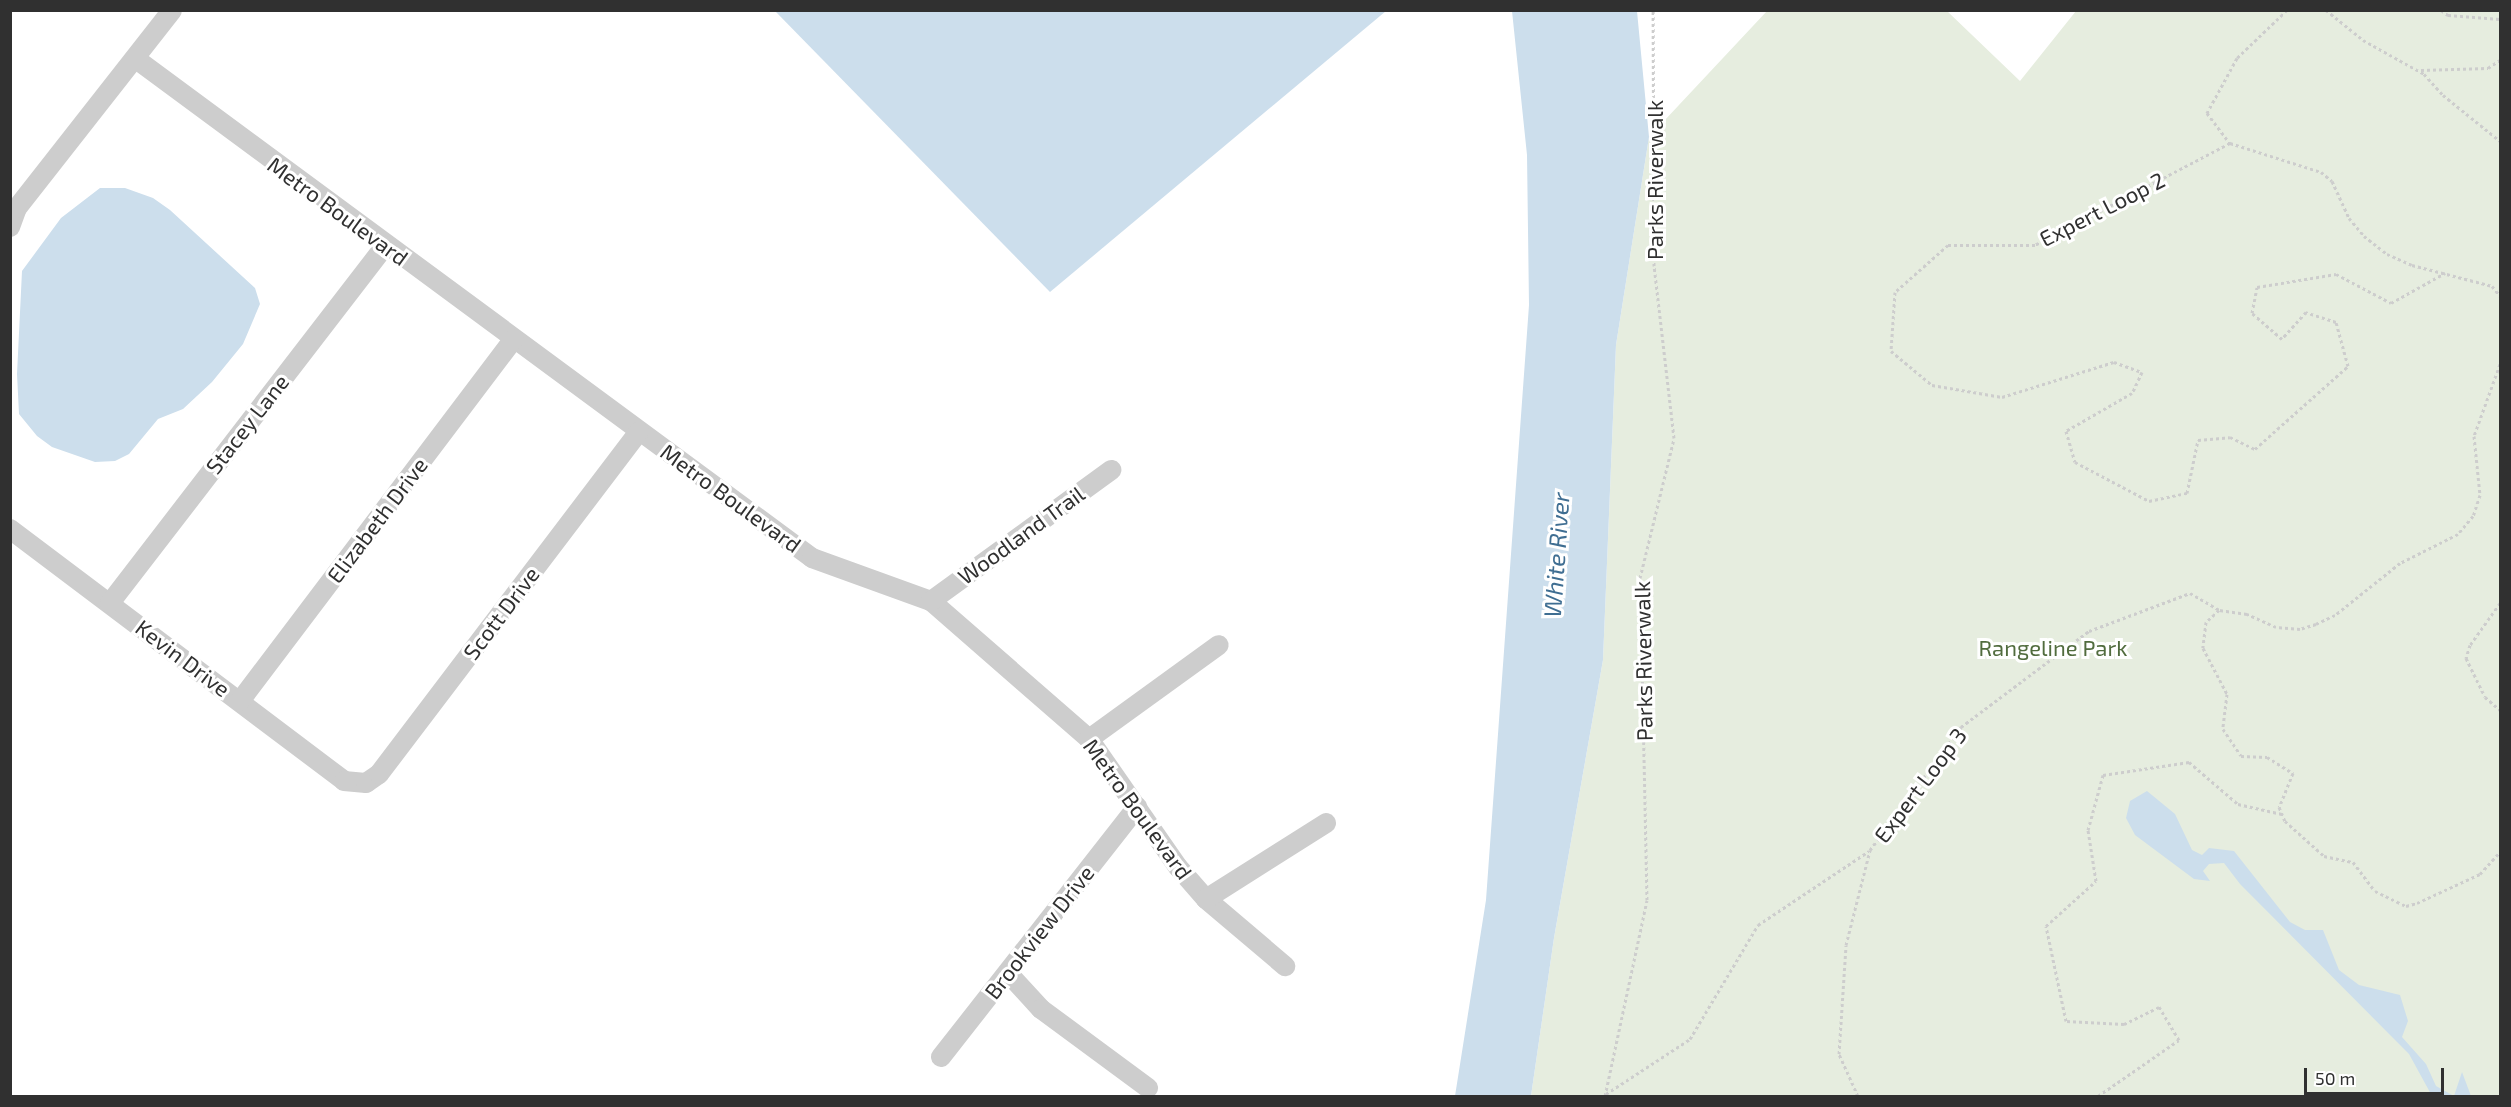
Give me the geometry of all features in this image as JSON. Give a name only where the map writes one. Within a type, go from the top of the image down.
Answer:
[{"type":"street","points":[[10,227],[14,209],[136,59],[172,10]]},
{"type":"street","name":"Metro Boulevard","points":[[136,59],[385,246],[812,558],[931,601],[1089,739],[1178,867],[1206,899],[1285,966]]},
{"type":"street","name":"Stacey Lane","points":[[110,603],[385,246]]},
{"type":"street","name":"Elizabeth Drive","points":[[240,701],[514,339]]},
{"type":"street","name":"Scott Drive","points":[[355,785],[366,783],[379,774],[639,431]]},
{"type":"street","name":"Woodland Trail","points":[[931,601],[1112,470]]},
{"type":"street","name":"Kevin Drive","points":[[10,529],[344,782],[355,785]]},
{"type":"street","points":[[1089,739],[1220,645]]},
{"type":"street","name":"Brookview Drive","points":[[941,1057],[1137,807]]},
{"type":"street","points":[[1206,899],[1326,823]]},
{"type":"street","points":[[1008,973],[1041,1009],[1148,1088]]},
{"type":"path","name":"Parks Riverwalk","points":[[1606,1095],[1647,900],[1640,578],[1674,438],[1654,266],[1653,10]]},
{"type":"path","points":[[2287,10],[2237,58],[2207,113],[2230,143],[2321,172],[2332,181],[2349,218],[2364,236],[2387,254],[2492,285],[2500,296]]},
{"type":"path","points":[[2326,10],[2363,40],[2418,70],[2500,141]]},
{"type":"path","points":[[2441,10],[2448,15],[2500,20]]},
{"type":"path","points":[[2418,70],[2435,72],[2488,68],[2500,60]]},
{"type":"path","name":"Expert Loop 2","points":[[2230,143],[2035,244],[1948,245],[1895,292],[1891,351],[1932,385],[2002,397],[2114,362],[2142,372],[2132,393],[2066,431],[2075,462],[2149,501],[2187,492],[2198,440],[2230,437],[2255,449],[2348,366],[2336,322],[2306,312],[2282,339],[2252,313],[2256,287],[2336,274],[2391,303],[2445,273]]},
{"type":"path","points":[[2500,364],[2474,436],[2480,495],[2473,516],[2458,534],[2400,563],[2335,615],[2316,624],[2300,629],[2276,627],[2247,614],[2219,610],[2206,622],[2203,648],[2227,694],[2223,729],[2241,756],[2267,757],[2293,773],[2279,807],[2282,814],[2307,844],[2324,856],[2353,862],[2375,891],[2406,906],[2480,874],[2500,852]]},
{"type":"path","name":"Expert Loop 3","points":[[1858,1096],[1839,1054],[1846,945],[1870,850],[1961,727],[2089,631],[2190,593],[2219,610]]},
{"type":"path","points":[[2500,603],[2470,645],[2466,658],[2485,697],[2500,710]]},
{"type":"path","points":[[2098,1096],[2179,1040],[2159,1007],[2124,1024],[2066,1021],[2046,926],[2096,881],[2088,830],[2103,775],[2189,762],[2238,804],[2282,814]]},
{"type":"path","points":[[1606,1095],[1690,1039],[1758,925],[1870,850]]},
{"type":"green space","name":"Rangeline Park","points":[[1767,11],[1947,11],[2020,81],[2076,11],[2500,11],[2500,1096],[1531,1096],[1554,938],[1603,660],[1616,345],[1649,137]]},
{"type":"water","points":[[775,11],[1386,11],[1050,292]]},
{"type":"water","name":"White River","points":[[1512,11],[1637,11],[1649,137],[1616,345],[1603,660],[1554,938],[1531,1096],[1455,1096],[1486,900],[1529,305],[1527,155]]},
{"type":"water","points":[[100,188],[125,188],[153,198],[170,210],[255,288],[260,304],[243,344],[212,382],[183,409],[158,419],[129,454],[115,461],[95,462],[52,447],[37,436],[19,414],[17,374],[22,271],[61,218]]},
{"type":"water","points":[[2147,791],[2175,814],[2192,850],[2202,855],[2209,848],[2234,851],[2290,922],[2305,930],[2323,930],[2339,970],[2359,985],[2400,995],[2408,1021],[2402,1037],[2426,1064],[2436,1086],[2454,1096],[2432,1096],[2409,1054],[2240,884],[2224,863],[2209,864],[2203,871],[2210,881],[2194,879],[2135,835],[2126,818],[2130,801]]},
{"type":"water","points":[[2462,1072],[2471,1096],[2454,1096]]}]
